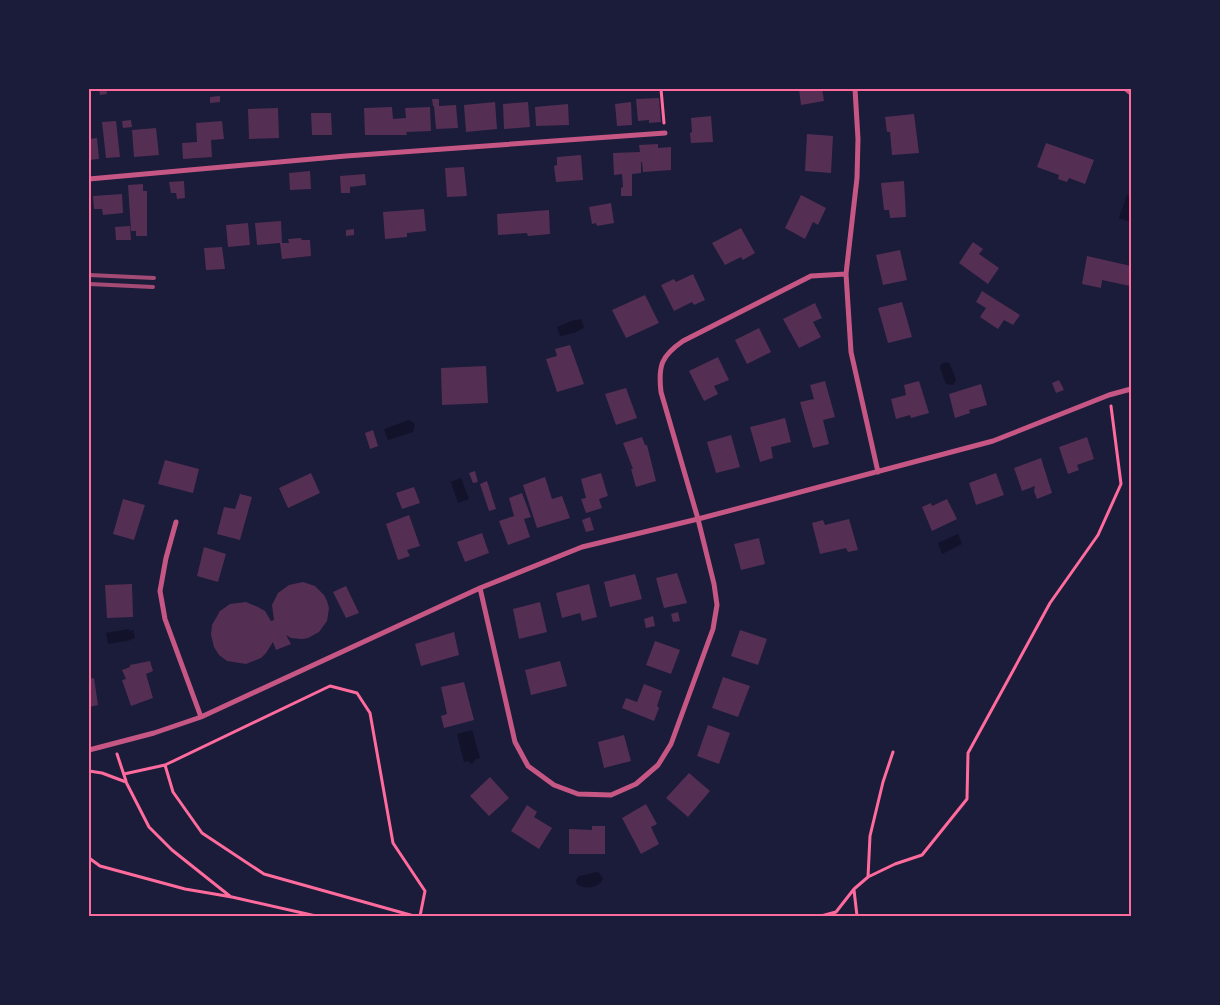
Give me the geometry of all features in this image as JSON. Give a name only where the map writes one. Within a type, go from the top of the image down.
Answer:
[{"type":"street","points":[[855,89],[858,138],[857,178],[846,274],[851,352],[878,472]]},
{"type":"street","points":[[1126,89],[1131,93]]},
{"type":"street","points":[[89,179],[385,153],[664,133]]},
{"type":"street","points":[[480,588],[515,742],[528,766],[554,786],[578,794],[611,795],[636,784],[658,765],[671,744],[713,629],[717,605],[714,584],[698,518],[661,392],[659,375],[663,359],[670,350],[683,341],[811,276],[846,274]]},
{"type":"street","points":[[89,750],[154,733],[201,717],[480,588],[582,547],[993,441],[1109,395],[1131,389]]},
{"type":"street","points":[[176,522],[166,558],[160,591],[165,619],[201,717]]},
{"type":"path","points":[[661,89],[664,133]]},
{"type":"path","points":[[820,916],[836,912],[854,889],[868,877],[895,864],[922,855],[967,798],[968,753],[1050,602],[1098,535],[1121,484],[1109,395]]},
{"type":"path","points":[[124,774],[165,766],[330,686],[357,693],[370,713],[393,843],[425,891],[420,916]]},
{"type":"path","points":[[115,743],[126,782],[149,828],[172,850],[232,897]]},
{"type":"path","points":[[868,877],[870,836],[883,782],[893,752]]},
{"type":"path","points":[[165,766],[173,792],[202,832],[264,874],[414,916]]},
{"type":"path","points":[[89,771],[102,773],[126,782]]},
{"type":"path","points":[[89,858],[100,866],[185,889],[232,897],[316,916]]},
{"type":"path","points":[[854,889],[857,916]]},
{"type":"shaded area","points":[[1127,195],[1131,196],[1131,222],[1119,218]]},
{"type":"shaded area","points":[[581,319],[584,328],[574,333],[560,336],[557,327]]},
{"type":"shaded area","points":[[946,362],[950,364],[956,380],[953,385],[946,384],[940,368],[941,364]]},
{"type":"shaded area","points":[[409,420],[415,424],[413,432],[388,440],[384,429]]},
{"type":"shaded area","points":[[461,478],[469,499],[458,503],[451,482]]},
{"type":"shaded area","points":[[958,534],[962,544],[942,554],[938,543]]},
{"type":"shaded area","points":[[129,629],[129,631],[133,630],[135,638],[108,644],[106,633]]},
{"type":"shaded area","points":[[472,730],[480,758],[476,759],[472,764],[468,761],[464,762],[457,734]]},
{"type":"shaded area","points":[[598,872],[603,878],[596,886],[584,887],[577,884],[576,880],[579,876]]},
{"type":"building","points":[[99,89],[106,89],[107,94],[100,95]]},
{"type":"building","points":[[799,89],[822,89],[824,101],[801,105]]},
{"type":"building","points":[[220,96],[220,102],[210,103],[210,97]]},
{"type":"building","points":[[659,98],[661,122],[649,123],[649,120],[638,121],[636,99]]},
{"type":"building","points":[[432,99],[439,99],[439,106],[456,105],[458,128],[436,129]]},
{"type":"building","points":[[495,102],[497,129],[466,132],[464,105]]},
{"type":"building","points":[[528,102],[530,127],[504,129],[503,104]]},
{"type":"building","points":[[631,102],[632,125],[617,126],[615,104]]},
{"type":"building","points":[[568,104],[569,125],[536,126],[535,107]]},
{"type":"building","points":[[392,107],[393,119],[406,118],[405,108],[430,107],[431,131],[406,132],[407,135],[365,135],[364,108]]},
{"type":"building","points":[[278,108],[279,138],[249,139],[248,109]]},
{"type":"building","points":[[311,113],[331,113],[332,135],[312,135]]},
{"type":"building","points":[[914,114],[919,153],[892,155],[890,132],[887,132],[885,117]]},
{"type":"building","points":[[711,116],[713,142],[691,143],[691,118]]},
{"type":"building","points":[[131,120],[132,127],[123,128],[122,121]]},
{"type":"building","points":[[116,121],[120,157],[106,158],[102,122]]},
{"type":"building","points":[[222,121],[224,139],[211,140],[212,157],[183,159],[182,143],[197,142],[196,123]]},
{"type":"building","points":[[156,128],[159,155],[134,157],[132,130]]},
{"type":"building","points":[[807,134],[833,136],[831,173],[805,171]]},
{"type":"building","points":[[97,138],[99,159],[89,160],[89,139]]},
{"type":"building","points":[[1046,143],[1094,160],[1085,184],[1069,178],[1067,182],[1058,179],[1059,175],[1037,167]]},
{"type":"building","points":[[658,144],[658,148],[671,147],[671,170],[643,172],[641,162],[641,173],[632,174],[632,196],[621,196],[621,188],[623,187],[622,174],[614,175],[613,153],[640,152],[639,145]]},
{"type":"building","points":[[581,155],[583,180],[556,182],[554,166],[557,165],[557,157]]},
{"type":"building","points":[[464,167],[467,196],[447,197],[445,168]]},
{"type":"building","points":[[310,171],[311,189],[290,190],[289,173]]},
{"type":"building","points":[[365,174],[366,185],[350,187],[350,193],[341,193],[340,176]]},
{"type":"building","points":[[184,181],[185,198],[177,199],[176,193],[171,193],[169,182]]},
{"type":"building","points":[[904,181],[906,217],[890,218],[889,210],[884,210],[881,183]]},
{"type":"building","points":[[143,184],[143,191],[147,191],[147,236],[136,236],[136,231],[131,231],[128,185]]},
{"type":"building","points":[[122,194],[123,213],[103,215],[102,209],[94,209],[93,196]]},
{"type":"building","points":[[801,195],[826,208],[818,225],[813,222],[805,239],[785,228]]},
{"type":"building","points":[[611,203],[614,223],[597,226],[596,223],[592,224],[589,207]]},
{"type":"building","points":[[424,209],[426,231],[407,233],[407,237],[385,239],[383,212]]},
{"type":"building","points":[[549,210],[550,234],[528,236],[527,233],[498,235],[497,214]]},
{"type":"building","points":[[281,221],[282,243],[289,243],[288,239],[301,238],[302,240],[310,240],[311,256],[282,259],[280,243],[257,245],[255,223]]},
{"type":"building","points":[[248,223],[250,245],[228,247],[226,225]]},
{"type":"building","points":[[130,226],[131,240],[116,240],[115,227]]},
{"type":"building","points":[[741,228],[755,253],[743,260],[741,257],[725,265],[712,243]]},
{"type":"building","points":[[354,229],[354,235],[346,236],[346,230]]},
{"type":"building","points":[[973,242],[983,249],[979,254],[999,268],[988,284],[959,263]]},
{"type":"building","points":[[222,247],[225,269],[206,270],[204,248]]},
{"type":"building","points":[[900,250],[907,280],[883,285],[876,255]]},
{"type":"building","points":[[1087,256],[1131,266],[1130,286],[1102,280],[1101,288],[1082,284]]},
{"type":"building","points":[[693,274],[705,300],[694,305],[692,302],[674,311],[661,285],[674,279],[676,282]]},
{"type":"building","points":[[982,291],[1020,315],[1013,325],[1004,320],[998,329],[980,317],[986,308],[976,302]]},
{"type":"building","points":[[645,295],[659,323],[626,338],[612,310]]},
{"type":"building","points":[[902,302],[912,337],[888,343],[878,308]]},
{"type":"building","points":[[815,303],[822,318],[813,322],[821,337],[799,348],[783,319]]},
{"type":"building","points":[[759,328],[771,352],[747,364],[735,340]]},
{"type":"building","points":[[570,345],[584,384],[557,392],[546,359],[557,356],[555,349]]},
{"type":"building","points":[[718,357],[729,380],[714,386],[718,394],[704,401],[689,371]]},
{"type":"building","points":[[486,366],[488,403],[442,405],[441,368]]},
{"type":"building","points":[[1059,380],[1064,390],[1056,393],[1052,383]]},
{"type":"building","points":[[825,381],[835,417],[823,420],[829,444],[813,448],[800,402],[814,399],[810,385]]},
{"type":"building","points":[[919,381],[929,413],[911,418],[910,415],[896,419],[891,399],[906,395],[904,385]]},
{"type":"building","points":[[981,384],[987,405],[969,410],[970,413],[955,418],[949,394]]},
{"type":"building","points":[[626,388],[637,418],[616,425],[605,394]]},
{"type":"building","points":[[785,418],[791,442],[771,447],[773,458],[760,462],[750,427]]},
{"type":"building","points":[[373,430],[378,446],[370,449],[365,433]]},
{"type":"building","points":[[731,435],[740,467],[716,473],[707,442]]},
{"type":"building","points":[[642,437],[645,445],[647,445],[656,481],[636,487],[631,469],[633,469],[623,443]]},
{"type":"building","points":[[1087,437],[1094,459],[1077,465],[1079,470],[1068,474],[1059,447]]},
{"type":"building","points":[[1041,458],[1052,493],[1037,499],[1034,491],[1035,486],[1022,491],[1014,468]]},
{"type":"building","points":[[165,460],[199,469],[193,493],[158,484]]},
{"type":"building","points":[[475,471],[478,482],[473,483],[469,473]]},
{"type":"building","points":[[311,473],[320,493],[288,508],[279,488]]},
{"type":"building","points":[[601,473],[608,496],[599,499],[602,508],[586,513],[581,499],[586,498],[581,479]]},
{"type":"building","points":[[996,473],[1004,495],[976,505],[969,483]]},
{"type":"building","points":[[545,477],[552,499],[562,496],[570,518],[537,528],[523,485]]},
{"type":"building","points":[[487,481],[496,509],[489,511],[480,484]]},
{"type":"building","points":[[414,487],[420,503],[402,509],[396,493]]},
{"type":"building","points":[[522,493],[531,517],[524,519],[530,537],[508,545],[499,521],[514,516],[509,498]]},
{"type":"building","points":[[240,494],[252,497],[240,540],[217,534],[224,507],[235,509]]},
{"type":"building","points":[[123,499],[145,505],[134,540],[113,534]]},
{"type":"building","points":[[947,499],[957,519],[932,531],[922,507],[931,503],[932,506]]},
{"type":"building","points":[[409,515],[420,546],[407,550],[410,556],[398,560],[386,524]]},
{"type":"building","points":[[590,517],[594,530],[586,532],[582,520]]},
{"type":"building","points":[[849,519],[858,550],[848,552],[846,548],[820,554],[812,523],[823,520],[825,525]]},
{"type":"building","points":[[482,533],[489,553],[465,562],[457,542]]},
{"type":"building","points":[[759,538],[765,564],[741,570],[734,544]]},
{"type":"building","points":[[204,547],[226,554],[218,582],[197,576]]},
{"type":"building","points":[[677,573],[687,603],[664,608],[656,578]]},
{"type":"building","points":[[635,574],[642,599],[610,607],[604,582]]},
{"type":"building","points":[[303,582],[315,586],[327,601],[329,608],[327,621],[319,632],[302,639],[291,638],[286,635],[291,644],[276,650],[273,642],[261,658],[246,664],[227,661],[219,655],[214,647],[211,635],[212,625],[220,611],[230,604],[246,602],[265,611],[271,621],[274,620],[272,605],[278,593],[289,585]]},
{"type":"building","points":[[132,584],[133,617],[107,618],[105,585]]},
{"type":"building","points":[[589,584],[597,617],[582,621],[580,613],[562,618],[556,593]]},
{"type":"building","points":[[346,586],[359,613],[346,618],[333,592]]},
{"type":"building","points":[[540,602],[547,632],[519,639],[513,609]]},
{"type":"building","points":[[678,612],[680,621],[673,622],[671,614]]},
{"type":"building","points":[[653,616],[655,626],[646,628],[644,619]]},
{"type":"building","points":[[740,630],[767,639],[758,665],[731,656]]},
{"type":"building","points":[[454,632],[459,655],[421,666],[415,644]]},
{"type":"building","points":[[655,641],[680,650],[671,674],[646,665]]},
{"type":"building","points":[[150,661],[153,671],[146,674],[153,698],[131,706],[122,680],[126,679],[122,670],[130,667],[130,665]]},
{"type":"building","points":[[560,661],[567,686],[531,695],[525,670]]},
{"type":"building","points":[[723,677],[750,686],[738,717],[712,708]]},
{"type":"building","points":[[94,678],[98,705],[89,707],[89,679]]},
{"type":"building","points":[[464,682],[474,720],[444,728],[441,716],[447,714],[441,687]]},
{"type":"building","points":[[644,684],[662,691],[654,721],[622,708],[626,698],[637,702]]},
{"type":"building","points":[[708,725],[730,733],[719,764],[697,756]]},
{"type":"building","points":[[624,735],[631,761],[604,768],[598,742]]},
{"type":"building","points":[[689,773],[710,791],[688,817],[666,798]]},
{"type":"building","points":[[490,777],[509,798],[489,816],[470,796]]},
{"type":"building","points":[[646,804],[657,824],[651,827],[659,844],[641,854],[622,818]]},
{"type":"building","points":[[527,805],[537,812],[534,817],[552,828],[539,849],[511,831]]},
{"type":"building","points":[[592,826],[605,826],[605,854],[569,854],[569,829],[592,830]]},
{"type":"railway","points":[[89,275],[154,278]]},
{"type":"railway","points":[[89,284],[153,287]]}]
